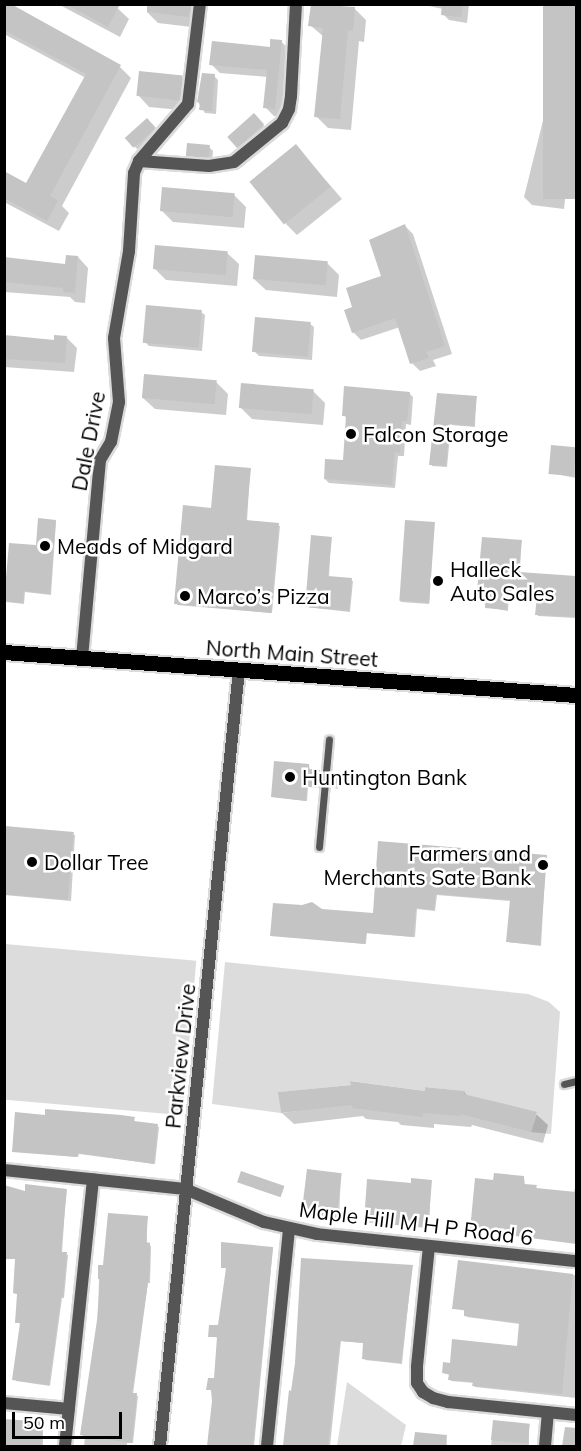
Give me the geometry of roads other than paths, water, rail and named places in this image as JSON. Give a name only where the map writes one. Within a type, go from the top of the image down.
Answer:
[{"type":"main road","name":"North Main Street","points":[[4,652],[576,695]]},
{"type":"street","name":"Dale Drive","points":[[82,658],[100,460],[111,442],[119,402],[114,338],[129,251],[134,173],[139,161],[188,104],[200,4]]},
{"type":"street","points":[[139,161],[221,166],[234,162],[282,123],[290,103],[296,4]]},
{"type":"street","name":"Parkview Drive","points":[[160,1446],[239,670]]},
{"type":"street","name":"Maple Hill M H P Road 6","points":[[4,1170],[185,1189],[207,1200],[289,1229],[576,1261]]},
{"type":"street","points":[[65,1446],[93,1179]]},
{"type":"street","points":[[267,1446],[289,1229]]},
{"type":"street","points":[[429,1246],[417,1367],[417,1383],[423,1392],[433,1398],[448,1402],[576,1415]]},
{"type":"street","points":[[4,1403],[69,1409]]},
{"type":"street","points":[[545,1446],[548,1412]]},
{"type":"lane","points":[[319,847],[328,739]]},
{"type":"lane","points":[[564,1084],[576,1081]]},
{"type":"place","name":"Falcon Storage","points":[[351,434]]},
{"type":"place","name":"Meads of Midgard","points":[[45,546]]},
{"type":"place","name":"Halleck Auto Sales","points":[[438,581]]},
{"type":"place","name":"Marco’s Pizza","points":[[185,596]]},
{"type":"place","name":"Huntington Bank","points":[[290,777]]},
{"type":"place","name":"Dollar Tree","points":[[32,862]]},
{"type":"place","name":"Farmers and Merchants Sate Bank","points":[[543,865]]}]
